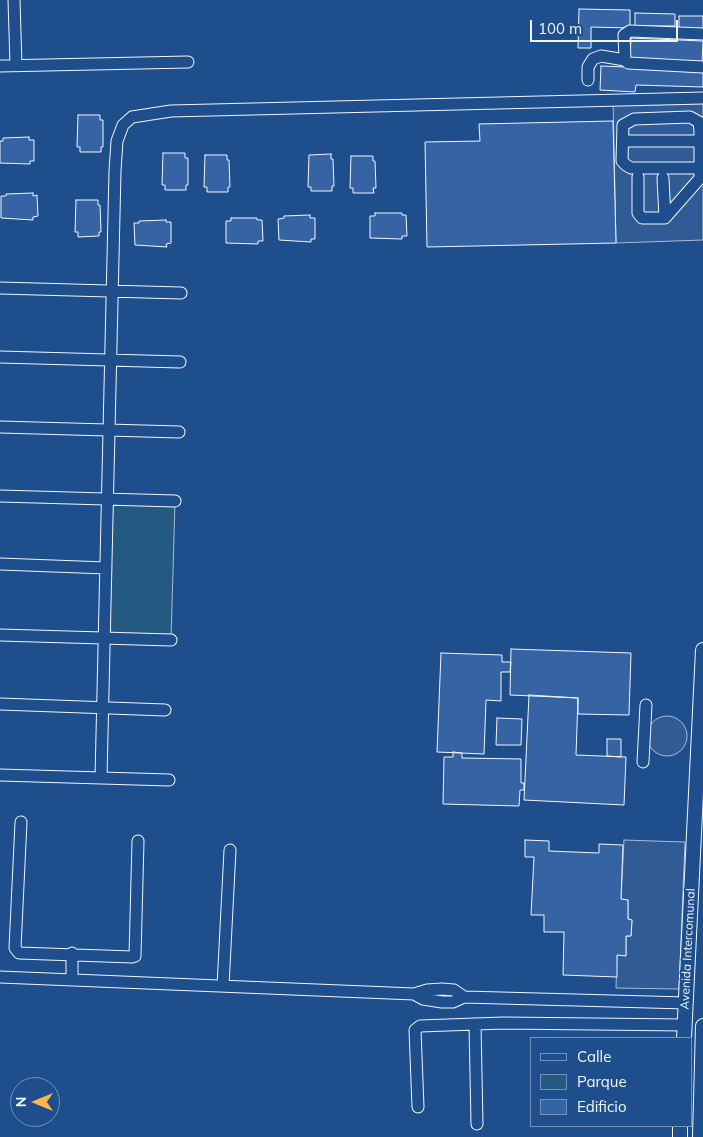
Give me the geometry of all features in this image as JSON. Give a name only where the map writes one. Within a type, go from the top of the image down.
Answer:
[{"type":"main road","name":"Avenida Intercomunal","points":[[685,1032],[703,650]]},
{"type":"main road","points":[[700,1137],[703,1026]]},
{"type":"street","points":[[14,0],[16,65]]},
{"type":"street","points":[[625,60],[624,35],[630,31],[703,34]]},
{"type":"street","points":[[588,80],[588,67],[593,59],[601,56],[625,60],[628,63],[703,67]]},
{"type":"street","points":[[0,66],[188,62]]},
{"type":"street","points":[[101,778],[117,141],[123,125],[132,117],[171,111],[311,106],[703,98]]},
{"type":"street","points":[[638,177],[638,213],[642,218],[665,218],[700,178],[700,168],[700,141],[699,122],[690,117],[628,120],[623,125],[622,161],[632,168],[700,168]]},
{"type":"street","points":[[623,141],[700,141]]},
{"type":"street","points":[[663,178],[665,218]]},
{"type":"street","points":[[0,288],[181,293]]},
{"type":"street","points":[[0,358],[180,362]]},
{"type":"street","points":[[0,427],[178,432]]},
{"type":"street","points":[[0,496],[175,501]]},
{"type":"street","points":[[0,564],[106,568]]},
{"type":"street","points":[[0,635],[171,640]]},
{"type":"street","points":[[0,704],[165,710]]},
{"type":"street","points":[[643,762],[646,705]]},
{"type":"street","points":[[0,775],[169,780]]},
{"type":"street","points":[[21,822],[14,948],[19,953],[135,956],[138,841]]},
{"type":"street","points":[[223,986],[230,850]]},
{"type":"street","points":[[72,953],[72,979]]},
{"type":"street","points":[[0,977],[414,994],[423,999],[442,1002],[453,1002],[464,997],[686,1003]]},
{"type":"street","points":[[418,1107],[415,1030],[417,1028],[475,1024],[685,1032]]},
{"type":"street","points":[[475,1024],[477,1124]]},
{"type":"green space","points":[[108,499],[175,501],[171,640],[104,638]]},
{"type":"shaded area","points":[[703,98],[703,240],[616,243],[613,100]]},
{"type":"shaded area","points":[[667,716],[678,719],[684,725],[687,736],[684,747],[678,753],[667,756],[656,753],[650,747],[647,736],[650,725],[656,719]]},
{"type":"shaded area","points":[[624,840],[685,842],[679,989],[616,988],[617,955],[626,955],[626,936],[631,936],[632,920],[628,919],[628,900],[621,899]]},
{"type":"building","points":[[579,9],[630,10],[630,28],[591,27],[591,48],[578,48]]},
{"type":"building","points":[[635,13],[675,14],[675,26],[635,26]]},
{"type":"building","points":[[679,16],[703,16],[703,29],[679,28]]},
{"type":"building","points":[[631,38],[703,41],[702,64],[630,60]]},
{"type":"building","points":[[601,66],[703,70],[703,87],[636,85],[635,92],[600,90]]},
{"type":"building","points":[[78,115],[100,115],[100,120],[103,120],[103,147],[101,147],[101,152],[80,152],[80,147],[77,147]]},
{"type":"building","points":[[613,121],[616,243],[427,247],[425,142],[480,141],[479,124]]},
{"type":"building","points":[[29,137],[29,140],[34,140],[34,161],[30,161],[30,164],[0,163],[0,141],[3,141],[3,138]]},
{"type":"building","points":[[163,153],[185,153],[185,158],[188,158],[188,185],[186,185],[186,190],[165,190],[165,185],[162,185]]},
{"type":"building","points":[[331,154],[331,159],[333,159],[334,186],[332,186],[332,191],[311,191],[311,187],[308,187],[309,155]]},
{"type":"building","points":[[205,155],[227,155],[227,160],[229,160],[230,187],[228,187],[228,192],[207,192],[207,187],[204,187]]},
{"type":"building","points":[[351,156],[373,156],[373,161],[375,161],[376,188],[373,188],[374,193],[353,193],[353,188],[350,188]]},
{"type":"building","points":[[33,193],[33,196],[37,195],[38,216],[33,217],[33,220],[1,218],[1,196],[6,196],[6,194]]},
{"type":"building","points":[[76,200],[98,200],[98,205],[100,205],[101,232],[99,232],[99,236],[78,237],[78,232],[75,232]]},
{"type":"building","points":[[375,213],[402,213],[402,215],[406,215],[407,236],[402,236],[402,239],[370,238],[370,216],[375,216]]},
{"type":"building","points":[[310,215],[310,218],[315,218],[315,239],[311,239],[311,242],[279,240],[278,219],[284,218],[284,216]]},
{"type":"building","points":[[231,218],[257,218],[257,220],[262,220],[263,241],[258,241],[258,244],[226,243],[226,221],[231,221]]},
{"type":"building","points":[[166,220],[166,222],[171,222],[171,243],[166,244],[167,247],[135,245],[134,223],[139,223],[139,221]]},
{"type":"building","points":[[511,649],[631,653],[629,715],[578,714],[578,698],[510,695]]},
{"type":"building","points":[[441,653],[502,655],[502,662],[511,662],[510,672],[501,672],[501,701],[486,700],[484,754],[437,752]]},
{"type":"building","points":[[529,695],[578,698],[576,755],[626,757],[624,805],[524,800]]},
{"type":"building","points":[[497,718],[522,719],[521,745],[496,745]]},
{"type":"building","points":[[607,739],[621,739],[621,757],[607,756]]},
{"type":"building","points":[[453,752],[462,753],[462,758],[521,759],[521,783],[524,783],[524,790],[520,790],[519,806],[443,804],[444,757],[453,757]]},
{"type":"building","points":[[525,840],[549,841],[549,851],[599,853],[599,844],[623,845],[621,899],[628,900],[628,919],[632,920],[631,936],[626,936],[626,956],[617,955],[617,977],[563,975],[564,932],[544,932],[544,915],[531,915],[534,857],[525,857]]}]
